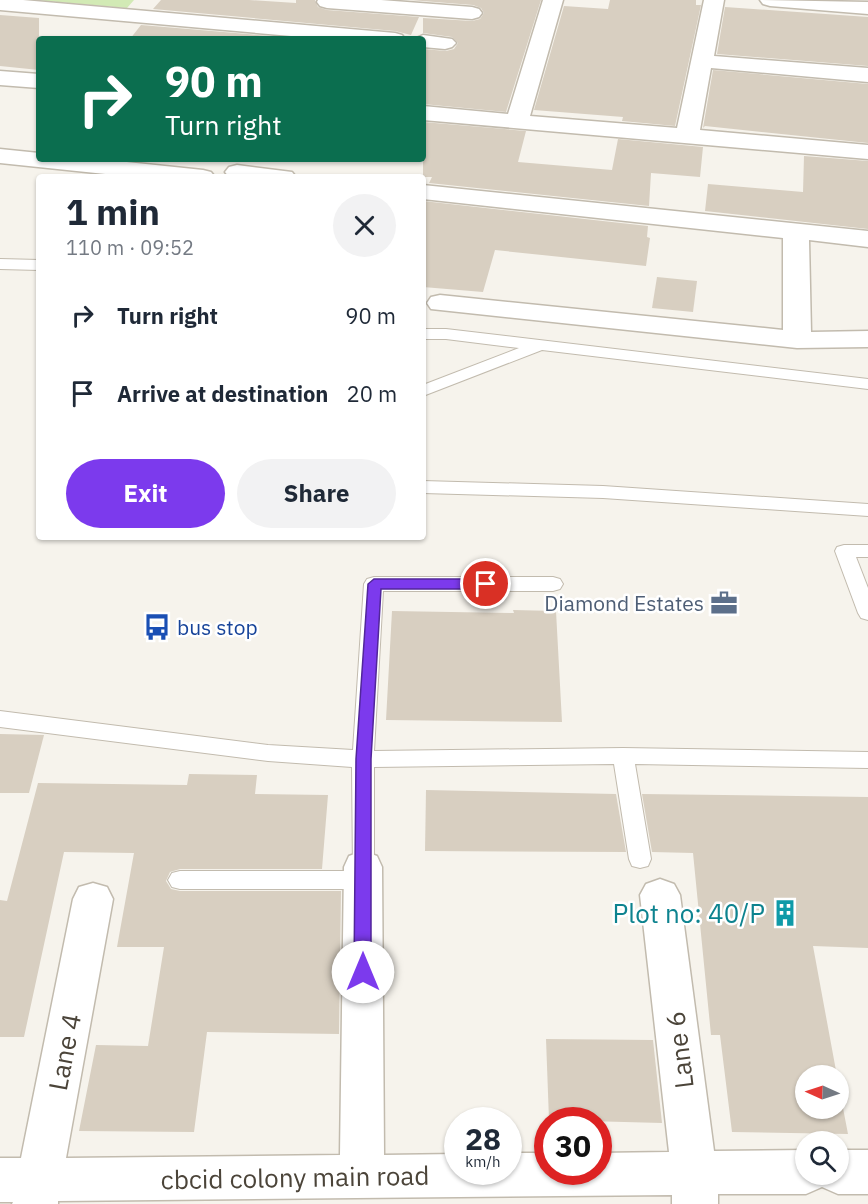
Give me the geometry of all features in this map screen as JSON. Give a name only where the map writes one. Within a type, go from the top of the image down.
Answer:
[{"type":"street","points":[[135,16],[148,0]]},
{"type":"street","points":[[517,121],[553,0]]},
{"type":"street","points":[[687,136],[714,0]]},
{"type":"street","points":[[770,0],[868,8]]},
{"type":"street","points":[[309,35],[328,1],[472,13]]},
{"type":"street","points":[[0,4],[330,36]]},
{"type":"street","points":[[426,41],[445,43]]},
{"type":"street","points":[[701,61],[868,75]]},
{"type":"street","points":[[0,78],[36,81]]},
{"type":"street","points":[[426,112],[868,152]]},
{"type":"street","points":[[0,156],[36,160]]},
{"type":"street","points":[[58,162],[174,174]]},
{"type":"street","points":[[237,169],[266,174]]},
{"type":"street","points":[[426,192],[868,239]]},
{"type":"street","points":[[796,231],[797,340]]},
{"type":"street","points":[[440,303],[797,340],[868,339]]},
{"type":"street","points":[[362,1177],[363,874]]},
{"type":"street","name":"Lane 6","points":[[660,895],[694,1189]]},
{"type":"street","name":"Lane 4","points":[[24,1188],[93,899]]},
{"type":"street","points":[[849,1172],[868,1172]]},
{"type":"street","name":"cbcid colony main road","points":[[24,1188],[362,1177],[694,1189],[795,1174]]},
{"type":"lane","points":[[0,264],[36,265]]},
{"type":"lane","points":[[426,334],[868,384]]},
{"type":"lane","points":[[426,390],[540,345]]},
{"type":"lane","points":[[426,488],[603,492],[868,510]]},
{"type":"lane","points":[[868,552],[844,551],[868,614]]},
{"type":"lane","points":[[180,880],[363,874],[363,759],[374,584],[553,584]]},
{"type":"lane","points":[[0,719],[268,753],[363,759],[623,756],[868,760]]},
{"type":"lane","points":[[623,756],[640,859]]},
{"type":"green space","points":[[35,0],[134,0],[127,8]]},
{"type":"building","points":[[161,0],[249,0],[296,3],[296,0],[315,0],[318,7],[327,10],[419,17],[411,35],[395,31],[153,9]]},
{"type":"building","points":[[410,0],[541,0],[506,112],[426,104],[426,49],[446,51],[454,49],[458,43],[452,37],[423,33],[423,18],[472,21],[480,19],[484,13],[481,8],[473,5]]},
{"type":"building","points":[[610,0],[696,0],[696,5],[701,5],[675,126],[622,121],[623,117],[534,110],[564,6],[608,9]]},
{"type":"building","points":[[725,7],[868,17],[868,66],[717,54]]},
{"type":"building","points":[[0,15],[39,18],[39,36],[36,36],[36,70],[0,66]]},
{"type":"building","points":[[141,25],[270,36],[132,36]]},
{"type":"building","points":[[713,70],[868,84],[868,143],[705,126],[703,128]]},
{"type":"building","points":[[426,122],[526,131],[518,162],[612,170],[618,139],[703,147],[700,177],[651,173],[649,206],[429,183],[432,177],[426,177],[426,174],[423,174],[423,162],[426,162]]},
{"type":"building","points":[[804,156],[868,161],[868,229],[705,211],[708,184],[803,192]]},
{"type":"building","points":[[426,201],[648,226],[647,237],[650,238],[646,266],[495,250],[483,292],[426,287]]},
{"type":"building","points":[[657,277],[697,281],[693,312],[652,308]]},
{"type":"building","points":[[513,610],[556,611],[562,722],[386,720],[392,611],[514,613]]},
{"type":"building","points":[[0,734],[44,735],[29,793],[0,793]]},
{"type":"building","points":[[189,774],[257,775],[255,794],[328,795],[322,869],[180,869],[170,872],[166,881],[171,889],[180,891],[341,891],[339,1034],[207,1032],[194,1132],[79,1131],[96,1045],[148,1046],[164,947],[117,947],[134,853],[64,852],[24,1037],[0,1037],[0,900],[7,901],[38,783],[187,785]]},
{"type":"building","points":[[426,790],[616,794],[626,852],[425,851]]},
{"type":"building","points":[[642,794],[868,797],[868,948],[813,946],[835,1065],[795,1065],[795,1119],[845,1119],[847,1131],[732,1132],[720,1035],[711,1035],[693,853],[652,852]]},
{"type":"building","points":[[546,1039],[653,1040],[662,1123],[612,1122],[612,1107],[549,1107]]},
{"type":"place","name":"Diamond Estates","points":[[724,603]]},
{"type":"place","name":"bus stop","points":[[157,627]]},
{"type":"place","name":"Plot no: 40/P","points":[[785,913]]},
{"type":"route","points":[[363,972],[363,759],[374,584],[486,584]]}]
